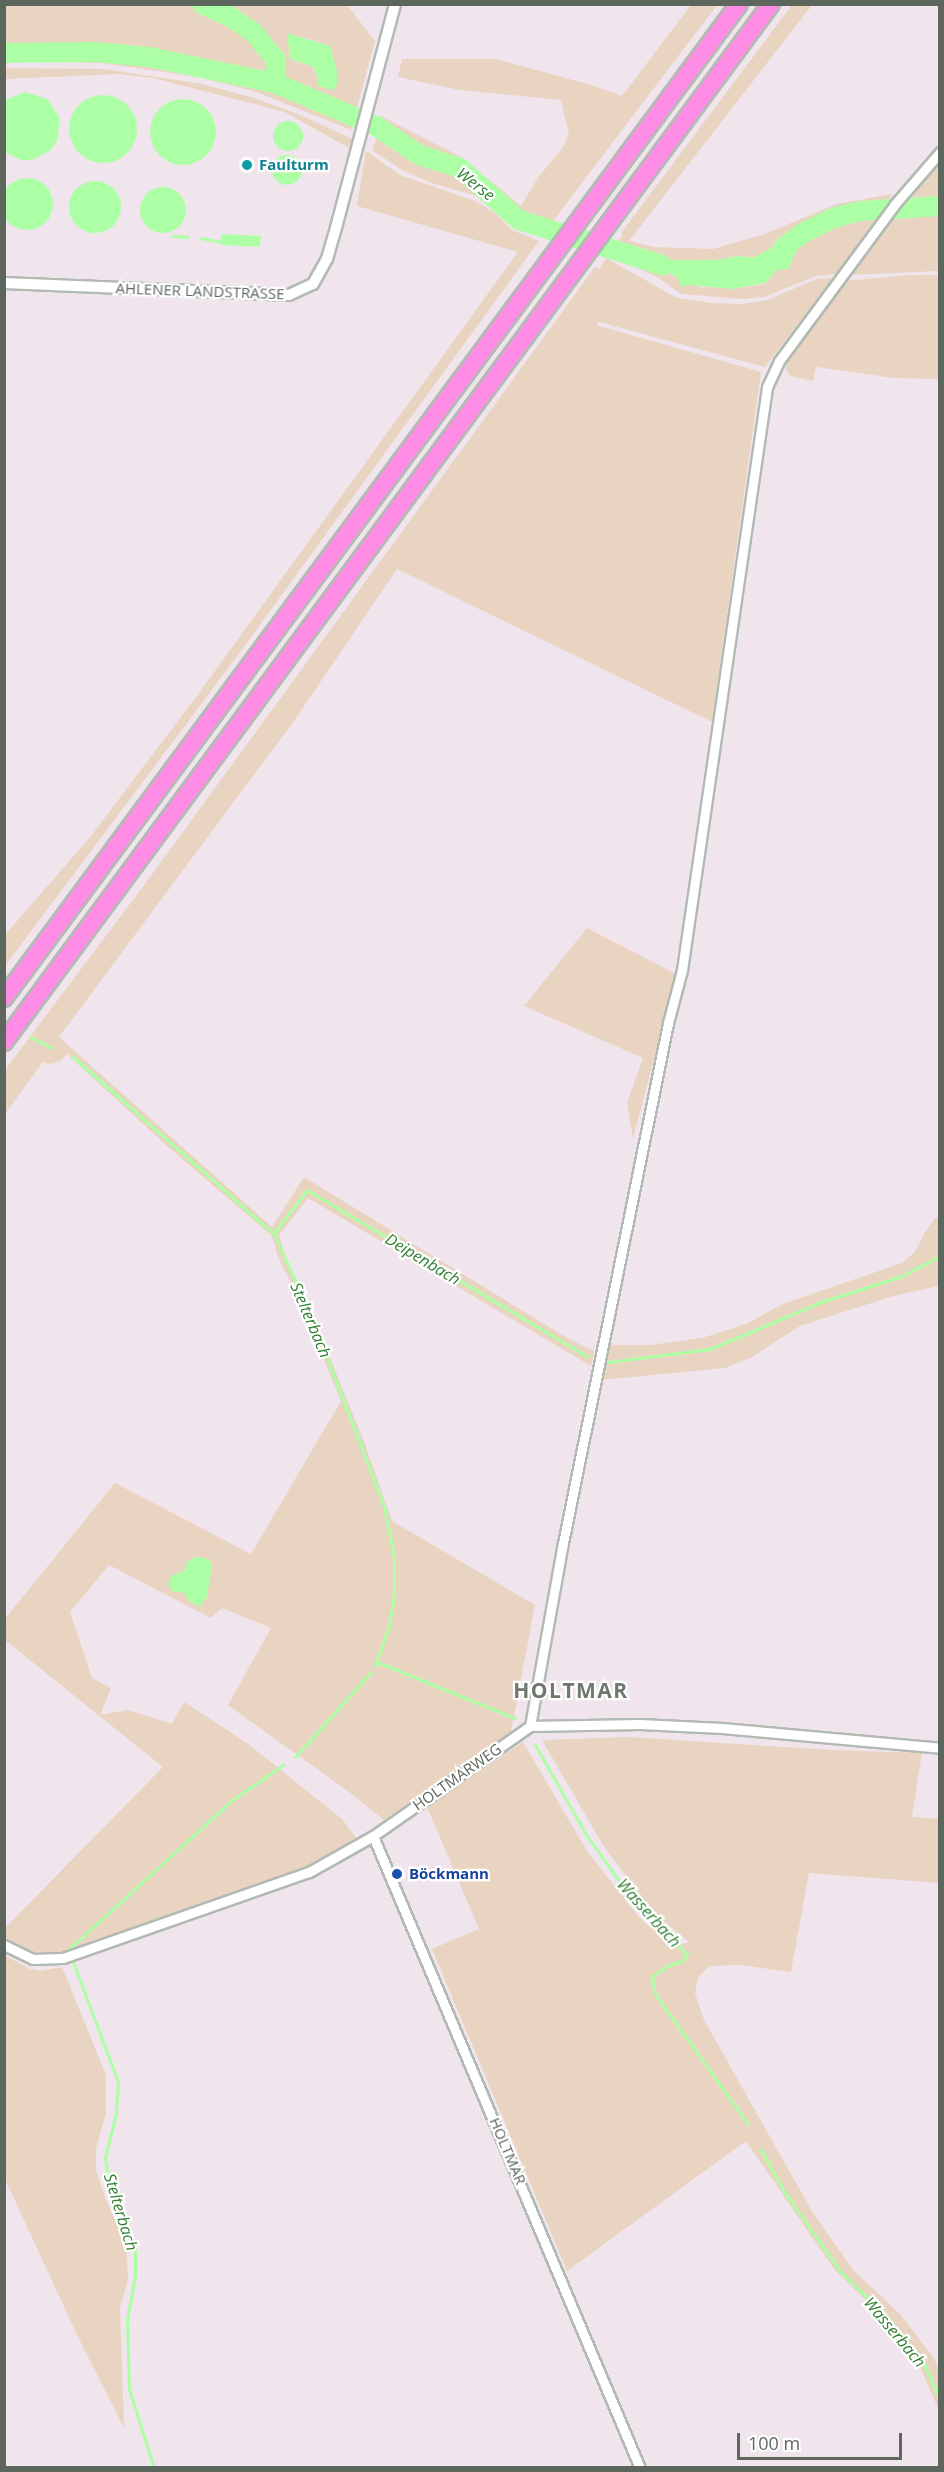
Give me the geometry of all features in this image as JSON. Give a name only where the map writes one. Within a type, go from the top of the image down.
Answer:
[{"type":"highway","points":[[4,998],[739,4]]},
{"type":"highway","points":[[4,1042],[771,4]]},
{"type":"street","name":"AHLENER LANDSTRASSE","points":[[4,283],[289,295],[313,284],[327,259],[395,4]]},
{"type":"street","points":[[939,152],[895,204],[779,361],[767,387],[682,970],[668,1023],[565,1532],[530,1726],[640,1724],[722,1728],[939,1748]]},
{"type":"street","name":"HOLTMARWEG","points":[[4,1945],[33,1959],[63,1958],[309,1872],[373,1836],[530,1726]]},
{"type":"street","name":"HOLTMAR","points":[[373,1836],[640,2468]]},
{"type":"shaded area","points":[[4,5],[347,5],[375,41],[351,130],[254,91],[198,77],[103,63],[5,61]],"holes":[[[303,37],[330,46],[316,79],[316,71],[312,66],[290,59],[289,41]]]},
{"type":"shaded area","points":[[691,5],[717,5],[541,237],[515,227],[497,209],[480,197],[432,183],[402,170],[373,151],[381,116],[461,157],[521,206],[539,176],[562,149],[569,134],[561,100],[460,90],[398,77],[402,59],[496,59],[591,85],[622,96]]},
{"type":"shaded area","points":[[792,5],[812,5],[629,241],[654,247],[713,249],[762,235],[837,204],[892,194],[881,216],[836,274],[816,276],[764,297],[743,299],[681,294],[657,277],[608,254],[623,235],[621,233]],"holes":[[[805,232],[765,284],[731,289],[710,286],[701,288],[642,262],[645,255],[671,260],[716,260],[738,256],[753,258],[797,233]]]},
{"type":"shaded area","points":[[287,33],[330,46],[337,71],[337,85],[333,90],[318,86],[316,71],[312,66],[290,59]]},
{"type":"shaded area","points":[[4,68],[104,69],[202,84],[254,98],[303,116],[352,139],[349,148],[285,112],[153,78],[120,74],[5,79]]},
{"type":"shaded area","points":[[25,92],[47,99],[60,118],[57,141],[51,150],[32,160],[21,160],[5,152],[5,100]]},
{"type":"shaded area","points":[[103,95],[116,98],[127,105],[134,116],[137,129],[134,142],[127,153],[116,160],[103,163],[90,160],[79,153],[72,142],[69,129],[72,116],[79,105],[90,98]]},
{"type":"shaded area","points":[[176,99],[190,99],[202,104],[211,113],[216,132],[214,145],[207,156],[190,165],[176,165],[164,160],[155,151],[150,139],[150,125],[155,113],[164,104]]},
{"type":"shaded area","points":[[288,121],[299,125],[303,136],[299,147],[288,151],[277,147],[273,136],[277,125]]},
{"type":"shaded area","points":[[366,151],[400,175],[475,201],[494,212],[512,230],[539,241],[241,651],[5,966],[5,935],[91,836],[199,693],[518,252],[357,206]]},
{"type":"shaded area","points":[[287,155],[298,159],[302,170],[298,181],[287,185],[276,181],[272,170],[276,159]]},
{"type":"shaded area","points":[[939,157],[939,271],[849,275],[901,203]]},
{"type":"shaded area","points":[[27,178],[41,182],[49,190],[53,204],[49,218],[41,226],[27,230],[13,226],[5,218],[1,204],[5,190],[13,182]]},
{"type":"shaded area","points":[[90,181],[100,181],[114,188],[121,207],[114,226],[100,233],[90,233],[80,229],[73,222],[69,212],[69,202],[73,192],[80,185]]},
{"type":"shaded area","points":[[163,187],[179,194],[186,210],[179,226],[163,233],[147,226],[140,210],[147,194]]},
{"type":"shaded area","points":[[805,232],[788,269],[777,270],[765,283],[732,289],[689,285],[682,287],[677,277],[637,258],[645,255],[671,260],[716,260],[739,256],[753,258],[797,233]]},
{"type":"shaded area","points":[[221,234],[261,236],[260,247],[221,245]]},
{"type":"shaded area","points":[[606,258],[677,298],[712,303],[742,304],[767,300],[817,279],[833,278],[765,367],[599,322],[596,325],[761,372],[712,722],[397,569],[294,721],[59,1037],[272,1227],[304,1177],[567,1338],[594,1351],[591,1366],[308,1198],[279,1235],[285,1255],[310,1308],[364,1442],[392,1521],[535,1605],[511,1732],[384,1820],[228,1705],[271,1628],[222,1608],[211,1618],[109,1565],[70,1612],[92,1678],[111,1688],[100,1715],[128,1710],[172,1724],[184,1702],[247,1743],[342,1819],[357,1839],[310,1866],[137,1930],[62,1954],[44,1957],[28,1954],[5,1942],[5,1928],[163,1767],[5,1640],[4,1620],[115,1483],[251,1554],[341,1401],[298,1297],[278,1257],[272,1236],[166,1145],[67,1054],[60,1061],[51,1064],[43,1062],[5,1114],[5,1070],[142,888],[595,267],[599,269]]},
{"type":"shaded area","points":[[910,275],[939,275],[939,379],[893,378],[816,367],[813,381],[790,376],[786,369],[789,353],[844,281]]},
{"type":"shaded area","points":[[587,928],[676,974],[633,1139],[627,1103],[643,1058],[524,1006]]},
{"type":"shaded area","points":[[939,1217],[939,1286],[893,1296],[800,1326],[752,1357],[725,1368],[601,1380],[608,1345],[650,1345],[702,1338],[746,1324],[783,1304],[902,1263],[915,1252],[925,1232],[935,1218]]},
{"type":"shaded area","points":[[195,1557],[209,1559],[212,1565],[207,1597],[199,1607],[190,1602],[183,1592],[173,1592],[168,1584],[171,1576],[184,1571],[187,1562]]},
{"type":"shaded area","points":[[629,1737],[830,1750],[922,1753],[912,1817],[939,1819],[939,1883],[809,1873],[791,1972],[740,1965],[710,1966],[698,1977],[695,1993],[704,2020],[813,2213],[854,2271],[900,2314],[934,2358],[939,2371],[939,2410],[919,2365],[882,2316],[834,2269],[746,2141],[567,2271],[432,1949],[479,1929],[427,1807],[523,1742],[587,1851],[638,1916],[672,1947],[689,1942],[662,1920],[639,1894],[603,1845],[542,1740]]},
{"type":"shaded area","points":[[4,1955],[30,1969],[40,1971],[62,1967],[106,2075],[106,2113],[96,2148],[96,2170],[126,2246],[128,2279],[120,2308],[124,2428],[78,2337],[5,2179]]},
{"type":"waterway","points":[[202,4],[229,16],[254,33],[276,60],[275,83]]},
{"type":"waterway","name":"Werse","points":[[4,53],[94,52],[149,57],[275,83],[376,126],[419,155],[460,168],[519,220],[662,265]]},
{"type":"waterway","name":"Werse","points":[[784,247],[805,232],[836,217],[860,211],[940,206]]},
{"type":"waterway","points":[[173,236],[188,237]]},
{"type":"waterway","points":[[201,238],[221,242]]},
{"type":"waterway","name":"Stelterbach","points":[[30,1037],[53,1048]]},
{"type":"waterway","name":"Stelterbach","points":[[72,1056],[274,1234],[311,1316],[384,1506],[394,1557],[394,1595],[389,1626],[375,1666]]},
{"type":"waterway","name":"Deipenbach","points":[[274,1233],[307,1190],[587,1356]]},
{"type":"waterway","name":"Deipenbach","points":[[608,1362],[710,1349],[821,1302],[902,1276],[940,1256]]},
{"type":"waterway","points":[[377,1662],[515,1718]]},
{"type":"waterway","name":"Stelterbach","points":[[295,1757],[371,1672]]},
{"type":"waterway","name":"Wasserbach","points":[[535,1745],[587,1836],[625,1889],[687,1954],[682,1961],[667,1966],[652,1976],[655,1994],[748,2124]]},
{"type":"waterway","name":"Stelterbach","points":[[69,1949],[232,1800],[283,1765]]},
{"type":"waterway","name":"Stelterbach","points":[[73,1962],[118,2082],[116,2113],[105,2158],[109,2183],[135,2248],[135,2275],[127,2320],[129,2389],[154,2468]]},
{"type":"waterway","name":"Wasserbach","points":[[761,2150],[785,2193],[841,2272],[887,2317],[924,2364],[940,2400]]},
{"type":"place","name":"Faulturm","points":[[247,165]]},
{"type":"place","name":"Böckmann","points":[[397,1874]]},
{"type":"district","name":"HOLTMAR","points":[[571,1690]]}]
